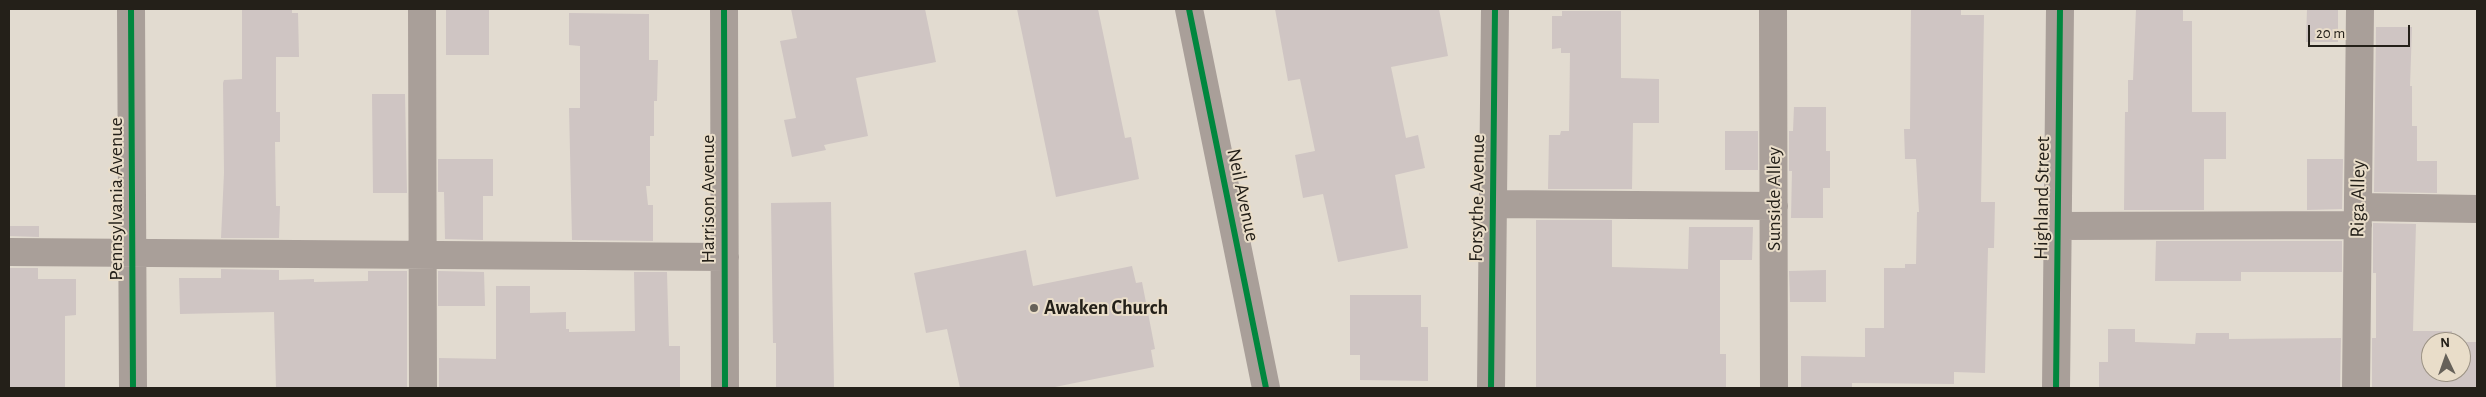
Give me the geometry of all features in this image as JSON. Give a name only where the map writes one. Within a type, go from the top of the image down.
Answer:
[{"type":"street","name":"Pennsylvania Avenue","points":[[131,9],[133,388]]},
{"type":"street","points":[[422,9],[424,388]]},
{"type":"street","name":"Harrison Avenue","points":[[724,9],[725,388]]},
{"type":"street","name":"Neil Avenue","points":[[1188,9],[1266,388]]},
{"type":"street","name":"Forsythe Avenue","points":[[1491,388],[1495,9]]},
{"type":"street","name":"Sunside Alley","points":[[1773,9],[1774,388]]},
{"type":"street","name":"Highland Street","points":[[2056,388],[2060,9]]},
{"type":"street","name":"Riga Alley","points":[[2356,388],[2360,9]]},
{"type":"street","points":[[1493,204],[1774,206]]},
{"type":"street","points":[[2058,226],[2358,216],[2477,209]]},
{"type":"street","points":[[9,252],[725,257]]},
{"type":"building","points":[[242,9],[292,9],[292,13],[298,13],[299,57],[276,57],[276,112],[280,112],[280,142],[275,142],[276,206],[280,206],[279,238],[221,238],[224,173],[223,83],[224,80],[242,79]]},
{"type":"building","points":[[446,9],[489,9],[489,55],[446,55]]},
{"type":"building","points":[[791,9],[925,9],[936,62],[856,78],[868,136],[824,145],[826,150],[792,157],[784,120],[796,118],[780,41],[797,38]]},
{"type":"building","points":[[1017,9],[1098,9],[1125,138],[1131,137],[1139,179],[1056,197]]},
{"type":"building","points":[[1275,9],[1439,9],[1448,56],[1391,67],[1406,138],[1418,135],[1425,168],[1395,175],[1408,248],[1338,262],[1323,194],[1303,198],[1295,155],[1315,151],[1300,79],[1288,81]]},
{"type":"building","points":[[1911,9],[1961,9],[1961,15],[1984,15],[1981,202],[1995,202],[1994,248],[1988,248],[1985,373],[1954,372],[1954,384],[1852,383],[1852,388],[1801,388],[1801,356],[1865,357],[1865,328],[1884,328],[1884,268],[1905,268],[1905,264],[1916,264],[1917,212],[1919,212],[1916,159],[1905,159],[1904,129],[1910,129]]},
{"type":"building","points":[[2136,9],[2183,9],[2183,21],[2192,21],[2192,112],[2226,112],[2226,159],[2204,159],[2204,210],[2124,210],[2125,112],[2128,112],[2128,80],[2133,80]]},
{"type":"building","points":[[2307,9],[2338,9],[2338,42],[2306,42]]},
{"type":"building","points":[[1562,11],[1621,11],[1621,78],[1659,79],[1659,123],[1633,123],[1632,189],[1548,189],[1549,135],[1560,135],[1561,131],[1569,131],[1570,53],[1561,53],[1561,48],[1552,49],[1552,16],[1562,16]]},
{"type":"building","points":[[569,13],[649,14],[649,60],[658,60],[657,101],[654,101],[654,136],[650,136],[650,186],[646,186],[648,205],[653,205],[653,241],[572,240],[569,108],[580,108],[580,46],[569,45]]},
{"type":"building","points":[[2376,27],[2412,27],[2410,86],[2412,86],[2412,126],[2417,126],[2417,161],[2437,161],[2437,193],[2374,192]]},
{"type":"building","points":[[372,94],[405,94],[407,193],[373,193]]},
{"type":"building","points":[[1794,107],[1826,107],[1826,151],[1830,151],[1830,188],[1823,188],[1823,218],[1791,218],[1792,171],[1789,171],[1789,131],[1793,131]]},
{"type":"building","points":[[1725,131],[1758,131],[1758,170],[1725,170]]},
{"type":"building","points":[[438,159],[493,159],[493,196],[483,196],[483,240],[445,239],[444,192],[438,192]]},
{"type":"building","points":[[2307,159],[2343,159],[2342,209],[2307,210]]},
{"type":"building","points":[[831,202],[834,388],[776,388],[776,343],[773,343],[771,203]]},
{"type":"building","points":[[1536,220],[1612,220],[1612,267],[1688,269],[1689,227],[1753,227],[1752,260],[1720,260],[1720,354],[1726,354],[1726,388],[1536,388]]},
{"type":"building","points":[[2373,223],[2416,224],[2413,331],[2452,331],[2421,332],[2421,382],[2471,382],[2471,342],[2477,342],[2477,388],[2372,388],[2372,338],[2376,338],[2376,273],[2373,273]]},
{"type":"building","points":[[9,226],[39,226],[39,237],[9,236]]},
{"type":"building","points":[[2156,241],[2342,241],[2342,272],[2241,272],[2241,281],[2155,281]]},
{"type":"building","name":"Awaken Church","points":[[1026,250],[1033,286],[1132,266],[1136,283],[1142,282],[1155,349],[1151,350],[1154,367],[1050,388],[960,388],[947,329],[926,333],[914,273]]},
{"type":"building","points":[[9,268],[38,268],[38,279],[76,279],[76,315],[65,316],[65,388],[9,388]]},
{"type":"building","points":[[221,269],[279,270],[279,280],[314,279],[314,282],[368,281],[368,271],[407,271],[407,388],[276,388],[274,312],[180,314],[179,278],[221,278]]},
{"type":"building","points":[[1826,270],[1826,302],[1790,302],[1789,271]]},
{"type":"building","points":[[438,271],[484,272],[485,306],[438,306]]},
{"type":"building","points":[[634,272],[667,272],[669,346],[680,346],[680,388],[439,388],[439,358],[496,359],[496,286],[530,286],[530,313],[566,312],[566,329],[569,329],[569,332],[635,331]]},
{"type":"building","points":[[1350,295],[1421,295],[1421,327],[1428,327],[1428,381],[1360,380],[1360,355],[1350,355]]},
{"type":"building","points":[[2108,329],[2135,329],[2135,342],[2195,344],[2196,333],[2229,333],[2229,339],[2341,338],[2340,388],[2099,388],[2099,362],[2108,362]]},
{"type":"cycle path","points":[[131,9],[133,388]]},
{"type":"cycle path","points":[[724,9],[725,388]]},
{"type":"cycle path","points":[[1189,9],[1266,388]]},
{"type":"cycle path","points":[[1491,388],[1495,9]]},
{"type":"cycle path","points":[[2056,388],[2060,9]]},
{"type":"place","name":"Awaken Church","points":[[1034,308]]}]
